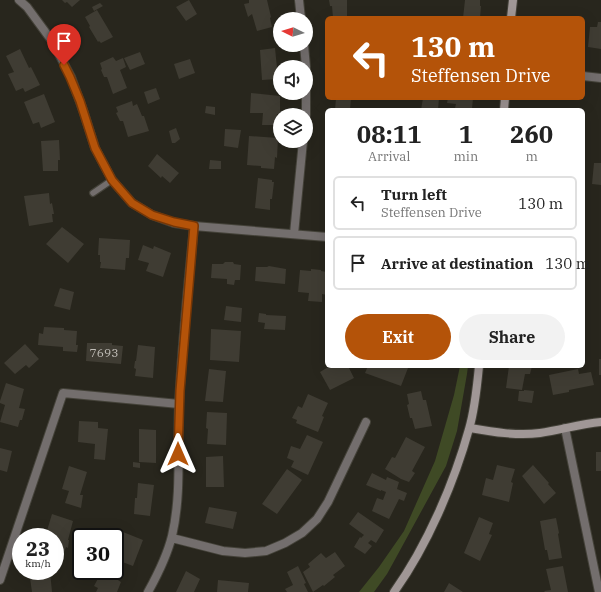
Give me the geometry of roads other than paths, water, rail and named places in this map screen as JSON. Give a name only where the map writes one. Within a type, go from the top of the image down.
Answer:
[{"type":"main road","points":[[511,16],[513,0]]},
{"type":"main road","points":[[394,592],[411,565],[437,516],[450,486],[470,428],[479,368]]},
{"type":"main road","points":[[470,428],[504,434],[524,434],[540,433],[601,422]]},
{"type":"street","points":[[19,0],[27,8],[52,41],[70,77],[84,113],[95,148],[112,180],[132,203],[152,215],[194,226],[325,238]]},
{"type":"street","points":[[299,0],[300,12]]},
{"type":"street","points":[[585,76],[601,78]]},
{"type":"street","points":[[294,234],[302,148]]},
{"type":"street","points":[[148,592],[166,556],[172,538],[176,516],[179,404],[194,226]]},
{"type":"street","points":[[0,580],[64,393],[179,404]]},
{"type":"street","points":[[172,538],[223,551],[245,553],[266,551],[285,543],[302,533],[317,519],[328,502],[366,422]]},
{"type":"street","points":[[565,428],[599,592]]},
{"type":"lane","points":[[93,193],[112,180]]}]
